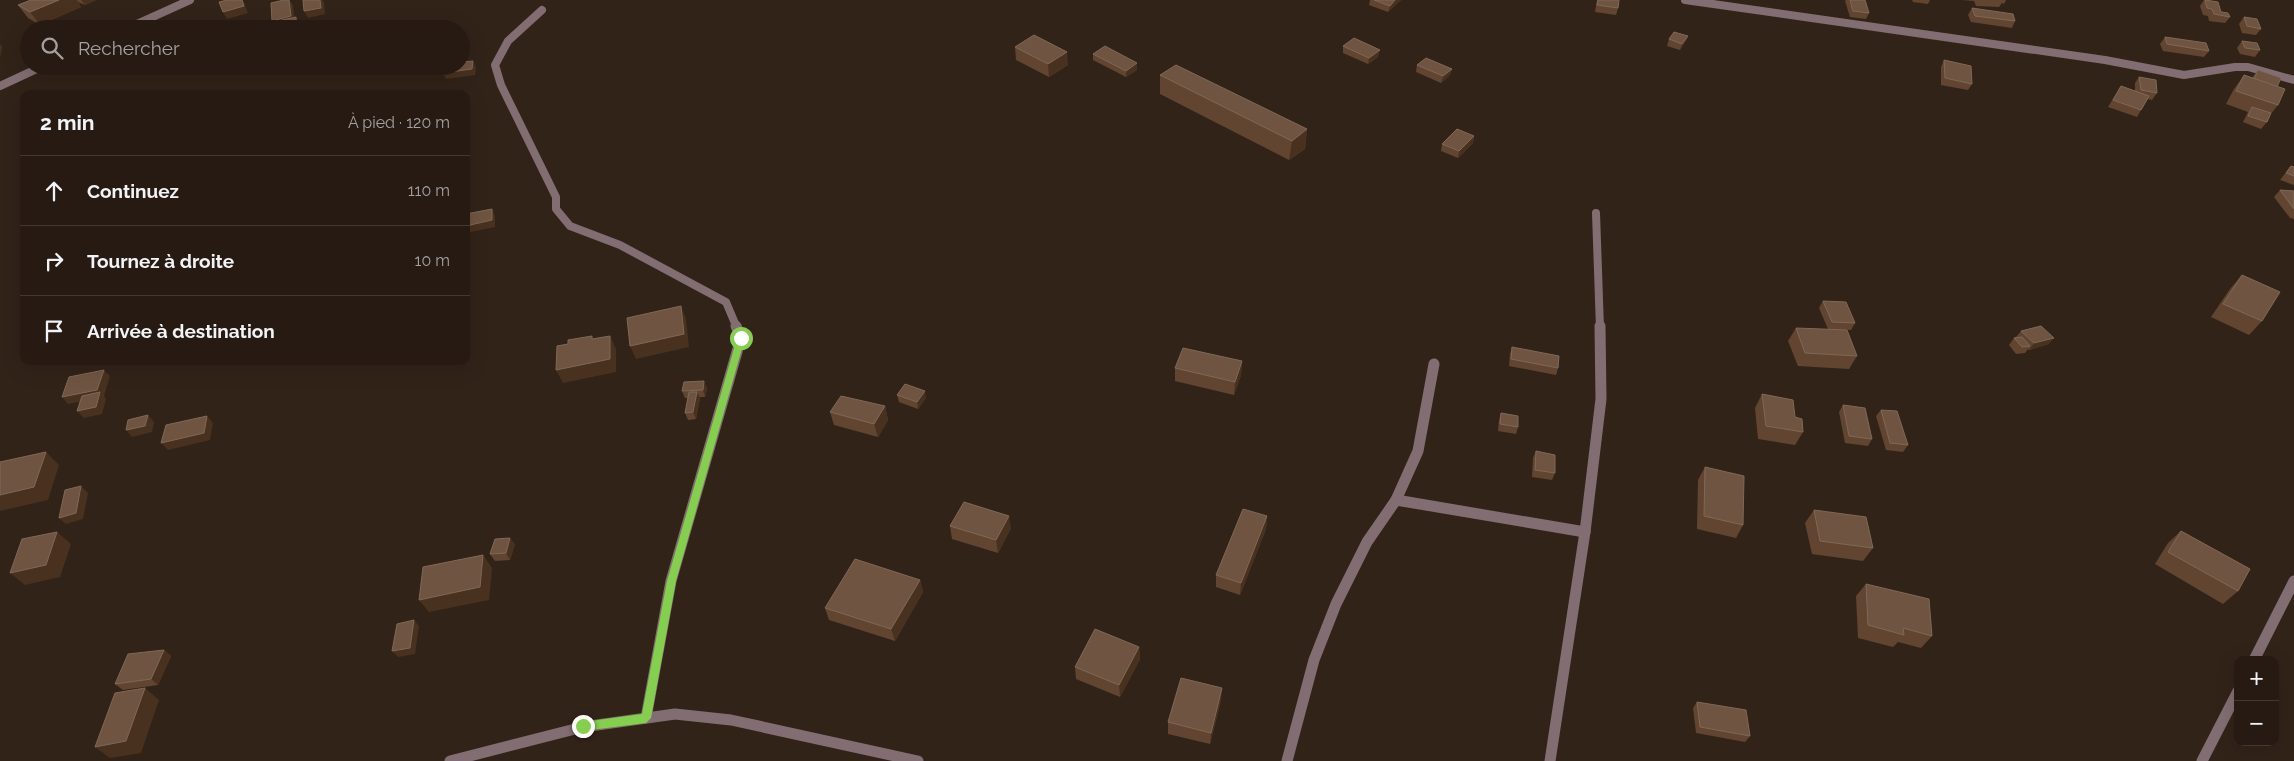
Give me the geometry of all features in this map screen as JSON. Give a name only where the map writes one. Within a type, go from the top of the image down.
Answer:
[{"type":"street","points":[[146,20],[190,0]]},
{"type":"street","points":[[1685,0],[2096,59],[2184,75],[2235,67],[2248,67],[2294,80]]},
{"type":"street","points":[[542,10],[514,33],[503,46],[495,65],[501,85],[556,197],[556,209],[570,226],[620,245],[726,302],[741,338],[671,581],[646,718]]},
{"type":"street","points":[[0,86],[24,75]]},
{"type":"street","points":[[1550,761],[1585,532],[1601,399],[1600,276],[1596,213]]},
{"type":"street","points":[[1287,761],[1314,660],[1336,604],[1366,542],[1396,500],[1418,451],[1434,364]]},
{"type":"street","points":[[1396,500],[1585,532]]},
{"type":"street","points":[[2256,656],[2294,580]]},
{"type":"street","points":[[2202,761],[2234,699]]},
{"type":"street","points":[[450,761],[583,726],[675,714],[731,720],[918,761]]},
{"type":"building","points":[[31,0],[59,0],[30,12],[18,5]]},
{"type":"building","points":[[242,0],[244,6],[223,12],[219,2]]},
{"type":"building","points":[[289,0],[291,16],[272,20],[271,3]]},
{"type":"building","points":[[303,0],[320,0],[321,8],[304,11]]},
{"type":"building","points":[[1374,0],[1395,0],[1390,6]]},
{"type":"building","points":[[1598,0],[1619,0],[1618,8],[1597,5]]},
{"type":"building","points":[[1850,0],[1865,0],[1869,13],[1853,11]]},
{"type":"building","points":[[2205,0],[2218,2],[2221,12],[2228,13],[2230,17],[2214,14],[2212,9],[2207,8]]},
{"type":"building","points":[[1972,8],[2013,14],[2015,21],[1975,16]]},
{"type":"building","points":[[296,17],[296,20],[282,20]]},
{"type":"building","points":[[2244,17],[2257,19],[2261,29],[2247,26]]},
{"type":"building","points":[[1674,32],[1688,36],[1682,44],[1669,39]]},
{"type":"building","points":[[1034,35],[1067,52],[1048,64],[1015,47]]},
{"type":"building","points":[[2165,37],[2206,43],[2209,51],[2167,44]]},
{"type":"building","points":[[1354,38],[1380,50],[1369,58],[1343,46]]},
{"type":"building","points":[[2242,41],[2257,43],[2260,50],[2245,48]]},
{"type":"building","points":[[1105,46],[1137,63],[1126,71],[1093,54]]},
{"type":"building","points":[[1426,58],[1452,69],[1443,76],[1417,65]]},
{"type":"building","points":[[1944,60],[1971,66],[1972,84],[1945,78]]},
{"type":"building","points":[[470,61],[473,61],[472,69],[470,69]]},
{"type":"building","points":[[1176,65],[1307,129],[1292,141],[1160,75]]},
{"type":"building","points":[[2258,70],[2281,78],[2277,87],[2254,79]]},
{"type":"building","points":[[2244,75],[2285,89],[2278,105],[2236,91]]},
{"type":"building","points":[[2139,77],[2156,80],[2157,93],[2141,90]]},
{"type":"building","points":[[2121,86],[2149,96],[2141,110],[2113,100]]},
{"type":"building","points":[[2252,107],[2271,113],[2267,122],[2248,116]]},
{"type":"building","points":[[1457,129],[1474,136],[1459,151],[1442,144]]},
{"type":"building","points":[[2291,166],[2294,167],[2294,176],[2286,173]]},
{"type":"building","points":[[2280,190],[2294,191],[2294,209]]},
{"type":"building","points":[[492,209],[492,220],[470,225],[470,213]]},
{"type":"building","points":[[2242,275],[2280,292],[2262,321],[2223,304]]},
{"type":"building","points":[[1823,301],[1846,302],[1855,323],[1832,322]]},
{"type":"building","points":[[681,306],[684,334],[630,346],[627,318]]},
{"type":"building","points":[[2041,326],[2054,338],[2034,343],[2021,331]]},
{"type":"building","points":[[1796,328],[1847,330],[1857,356],[1805,353]]},
{"type":"building","points":[[592,336],[592,339],[610,336],[610,359],[556,370],[557,346],[568,344],[568,340]]},
{"type":"building","points":[[2022,337],[2030,346],[2022,347],[2014,338]]},
{"type":"building","points":[[1512,347],[1559,356],[1558,368],[1511,359]]},
{"type":"building","points":[[1183,348],[1242,361],[1235,382],[1175,368]]},
{"type":"building","points":[[104,370],[97,390],[62,397],[69,377]]},
{"type":"building","points":[[704,381],[703,390],[682,391],[684,382]]},
{"type":"building","points":[[905,384],[925,391],[917,402],[897,395]]},
{"type":"building","points":[[100,392],[96,407],[77,411],[82,396]]},
{"type":"building","points":[[689,392],[697,392],[693,412],[685,413]]},
{"type":"building","points":[[1762,394],[1793,400],[1795,417],[1802,419],[1803,432],[1766,426]]},
{"type":"building","points":[[841,396],[885,406],[874,424],[830,412]]},
{"type":"building","points":[[1843,405],[1865,408],[1872,439],[1849,436]]},
{"type":"building","points":[[1881,410],[1897,411],[1908,445],[1890,443]]},
{"type":"building","points":[[1501,413],[1518,416],[1518,427],[1500,424]]},
{"type":"building","points":[[148,415],[145,426],[126,430],[128,420]]},
{"type":"building","points":[[207,416],[204,433],[161,443],[166,425]]},
{"type":"building","points":[[1536,451],[1555,455],[1555,473],[1535,470]]},
{"type":"building","points":[[46,452],[34,487],[0,495],[0,462]]},
{"type":"building","points":[[1705,467],[1744,476],[1743,525],[1704,516]]},
{"type":"building","points":[[81,486],[76,513],[59,518],[65,490]]},
{"type":"building","points":[[964,502],[1009,516],[996,540],[950,526]]},
{"type":"building","points":[[1243,509],[1267,516],[1241,583],[1216,575]]},
{"type":"building","points":[[1814,510],[1866,517],[1873,548],[1820,541]]},
{"type":"building","points":[[2181,531],[2250,569],[2238,591],[2168,552]]},
{"type":"building","points":[[57,532],[46,565],[10,573],[22,539]]},
{"type":"building","points":[[510,538],[506,553],[490,554],[495,539]]},
{"type":"building","points":[[483,555],[480,587],[419,600],[423,567]]},
{"type":"building","points":[[855,559],[920,580],[891,629],[825,608]]},
{"type":"building","points":[[1866,584],[1929,599],[1932,636],[1903,628],[1904,635],[1868,625]]},
{"type":"building","points":[[414,620],[410,648],[392,651],[397,624]]},
{"type":"building","points":[[1095,629],[1139,647],[1119,685],[1075,667]]},
{"type":"building","points":[[164,650],[151,679],[115,684],[128,654]]},
{"type":"building","points":[[1181,678],[1222,688],[1211,733],[1168,722]]},
{"type":"building","points":[[145,688],[126,741],[95,747],[115,693]]},
{"type":"building","points":[[1697,702],[1746,710],[1750,736],[1700,727]]},
{"type":"route","points":[[583,726],[646,718],[671,581],[741,338]]}]
